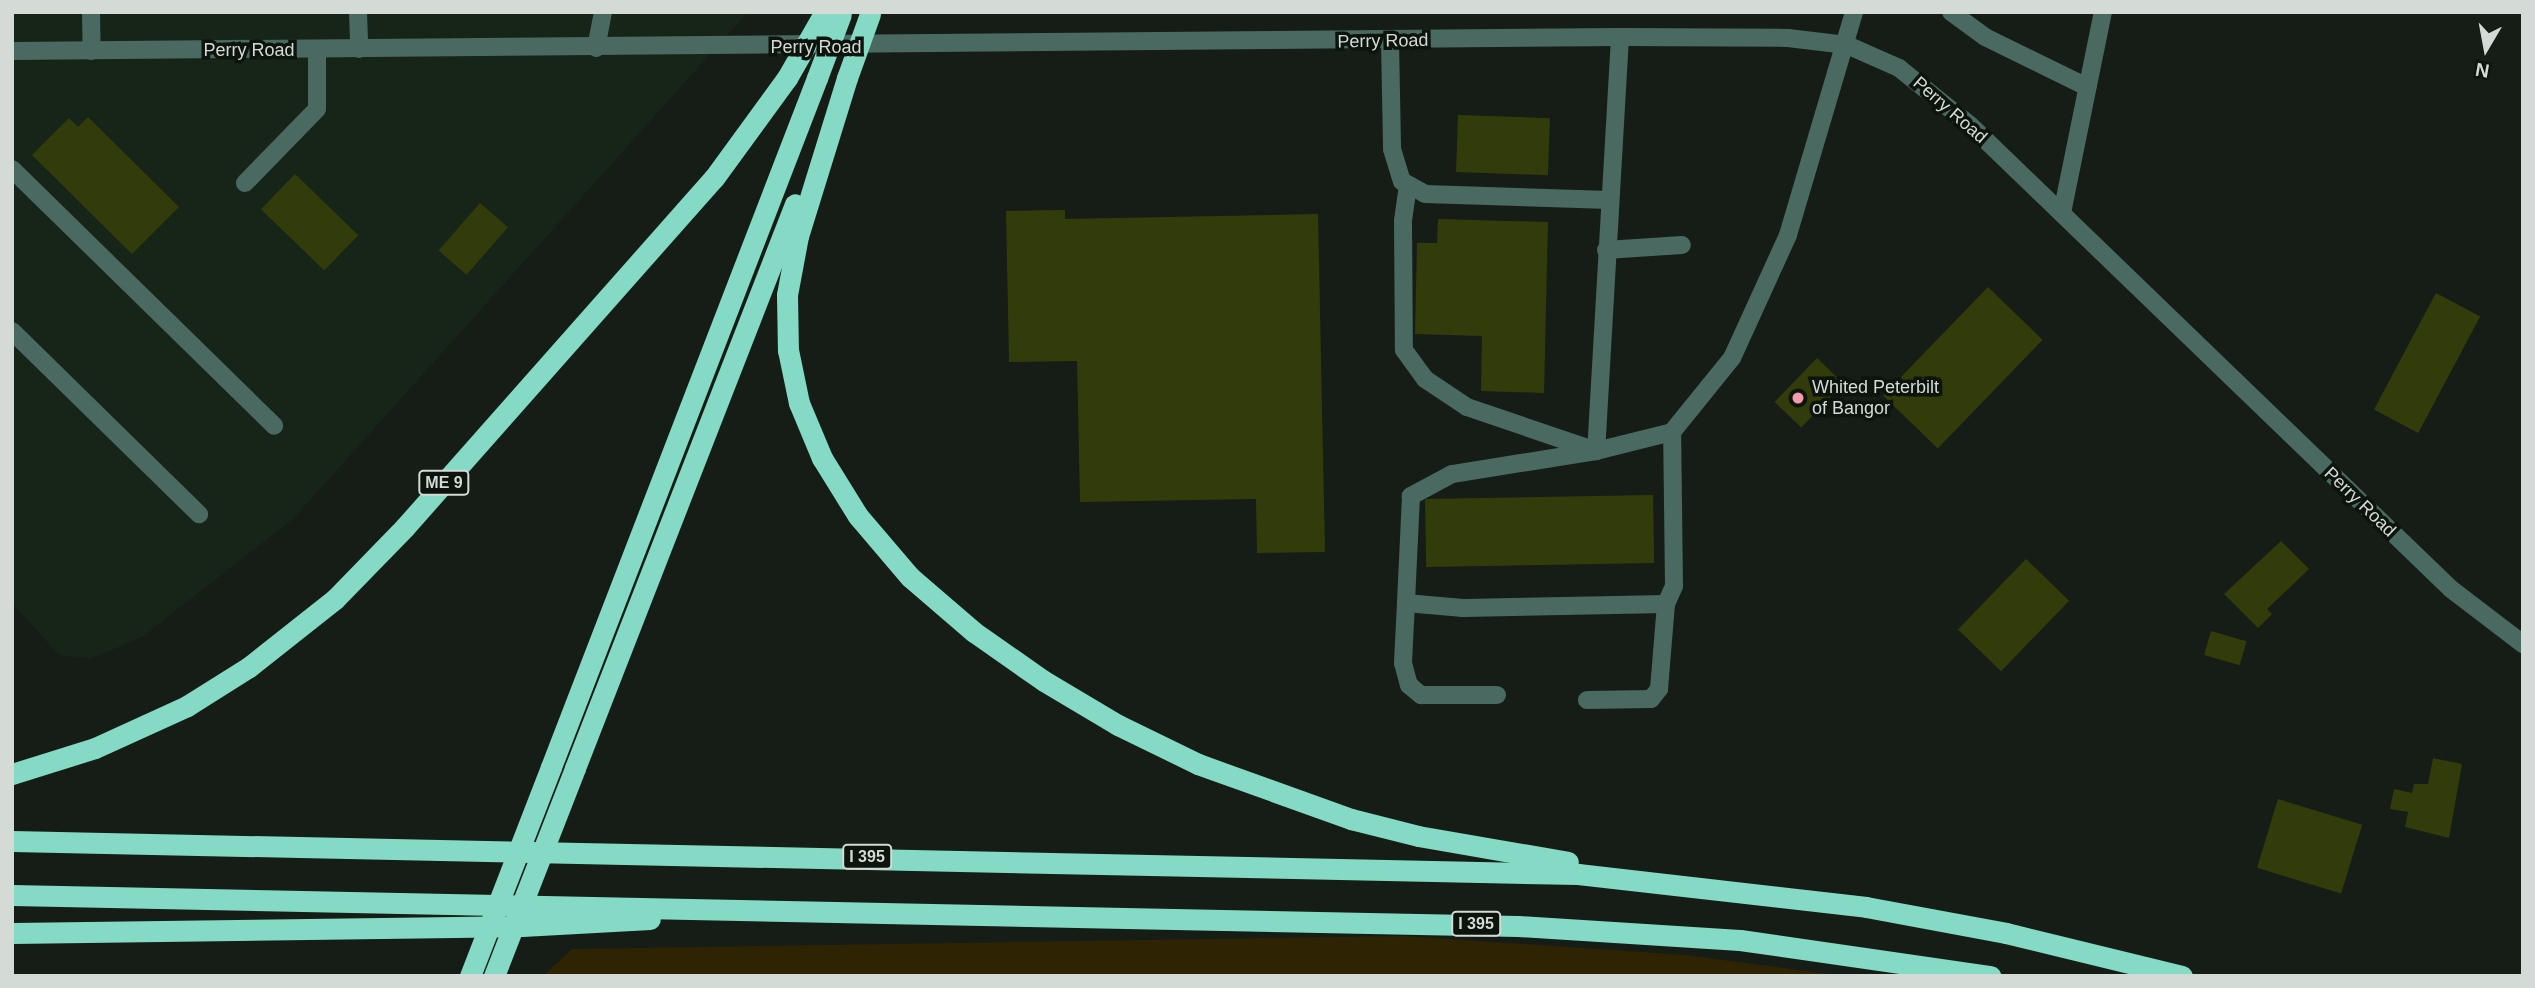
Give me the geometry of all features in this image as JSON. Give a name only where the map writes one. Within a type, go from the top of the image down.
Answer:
[{"type":"highway","points":[[470,976],[817,78],[833,13]]},
{"type":"highway","name":"ME 9","points":[[12,774],[106,744],[187,706],[249,667],[335,599],[405,527],[714,178],[833,13]]},
{"type":"highway","points":[[494,976],[770,264],[825,138],[871,13]]},
{"type":"highway","points":[[825,138],[798,236],[787,295],[788,350],[794,386],[813,440],[844,496],[910,578],[951,614],[1020,666],[1118,726],[1199,764],[1288,799],[1418,836],[1722,887]]},
{"type":"highway","name":"I 395","points":[[12,841],[1435,868],[1722,887],[1935,919],[2182,976]]},
{"type":"highway","name":"I 395","points":[[12,895],[1593,929],[1815,948],[1990,976]]},
{"type":"highway","points":[[12,933],[533,926],[737,909]]},
{"type":"street","points":[[91,12],[92,51]]},
{"type":"street","points":[[358,12],[359,49]]},
{"type":"street","points":[[596,48],[603,12]]},
{"type":"street","points":[[1497,695],[1422,695],[1409,685],[1403,663],[1411,496],[1452,474],[1596,452],[1672,432],[1732,358],[1788,235],[1847,45],[1854,12]]},
{"type":"street","points":[[1951,12],[1985,37],[2087,88]]},
{"type":"street","points":[[2062,213],[2103,12]]},
{"type":"street","points":[[1596,452],[1619,37]]},
{"type":"street","name":"Perry Road","points":[[12,51],[1619,37],[1788,38],[1847,45],[1882,58],[1933,93],[2062,213],[2451,589],[2523,644]]},
{"type":"street","points":[[1390,41],[1392,149],[1402,181],[1425,194],[1609,200]]},
{"type":"street","points":[[245,183],[317,110],[317,50]]},
{"type":"street","points":[[12,169],[274,426]]},
{"type":"street","points":[[1408,184],[1403,221],[1404,349],[1425,379],[1467,407],[1596,452]]},
{"type":"street","points":[[1606,250],[1682,245]]},
{"type":"street","points":[[12,331],[199,514]]},
{"type":"street","points":[[1587,700],[1651,699],[1659,689],[1666,604],[1675,586],[1672,432]]},
{"type":"street","points":[[1406,603],[1463,608],[1666,604]]},
{"type":"shaded area","points":[[12,12],[748,12],[293,519],[142,637],[90,659],[59,655],[12,603]]},
{"type":"shaded area","points":[[1405,936],[1686,955],[1844,976],[543,976],[572,949]]},
{"type":"shaded area","points":[[370,975],[371,976],[12,976]]},
{"type":"building","points":[[1458,115],[1550,118],[1548,175],[1456,172]]},
{"type":"building","points":[[88,117],[179,207],[132,254],[32,155],[69,118],[78,127]]},
{"type":"building","points":[[295,174],[358,235],[324,270],[261,209]]},
{"type":"building","points":[[480,203],[508,227],[467,275],[439,251]]},
{"type":"building","points":[[1065,210],[1065,219],[1318,214],[1325,552],[1257,553],[1256,499],[1080,502],[1077,361],[1009,362],[1006,211]]},
{"type":"building","points":[[1438,219],[1548,222],[1544,393],[1481,391],[1482,336],[1415,334],[1417,243],[1437,243]]},
{"type":"building","points":[[1988,287],[2043,340],[1938,448],[1883,396]]},
{"type":"building","points":[[2436,293],[2480,316],[2418,433],[2374,410]]},
{"type":"building","points":[[1817,358],[1844,384],[1801,428],[1775,402]]},
{"type":"building","points":[[1653,495],[1654,563],[1426,567],[1425,499]]},
{"type":"building","points":[[2281,541],[2309,569],[2267,609],[2272,614],[2258,628],[2224,594]]},
{"type":"building","points":[[2026,559],[2069,601],[2001,671],[1958,629]]},
{"type":"building","points":[[2211,631],[2247,641],[2240,665],[2204,655]]},
{"type":"building","points":[[2433,758],[2462,764],[2449,838],[2405,827],[2408,812],[2390,809],[2394,789],[2412,793],[2414,784],[2428,784]]},
{"type":"building","points":[[2278,799],[2362,825],[2341,894],[2257,868]]},
{"type":"place","name":"Whited Peterbilt of Bangor","points":[[1798,398]]}]
